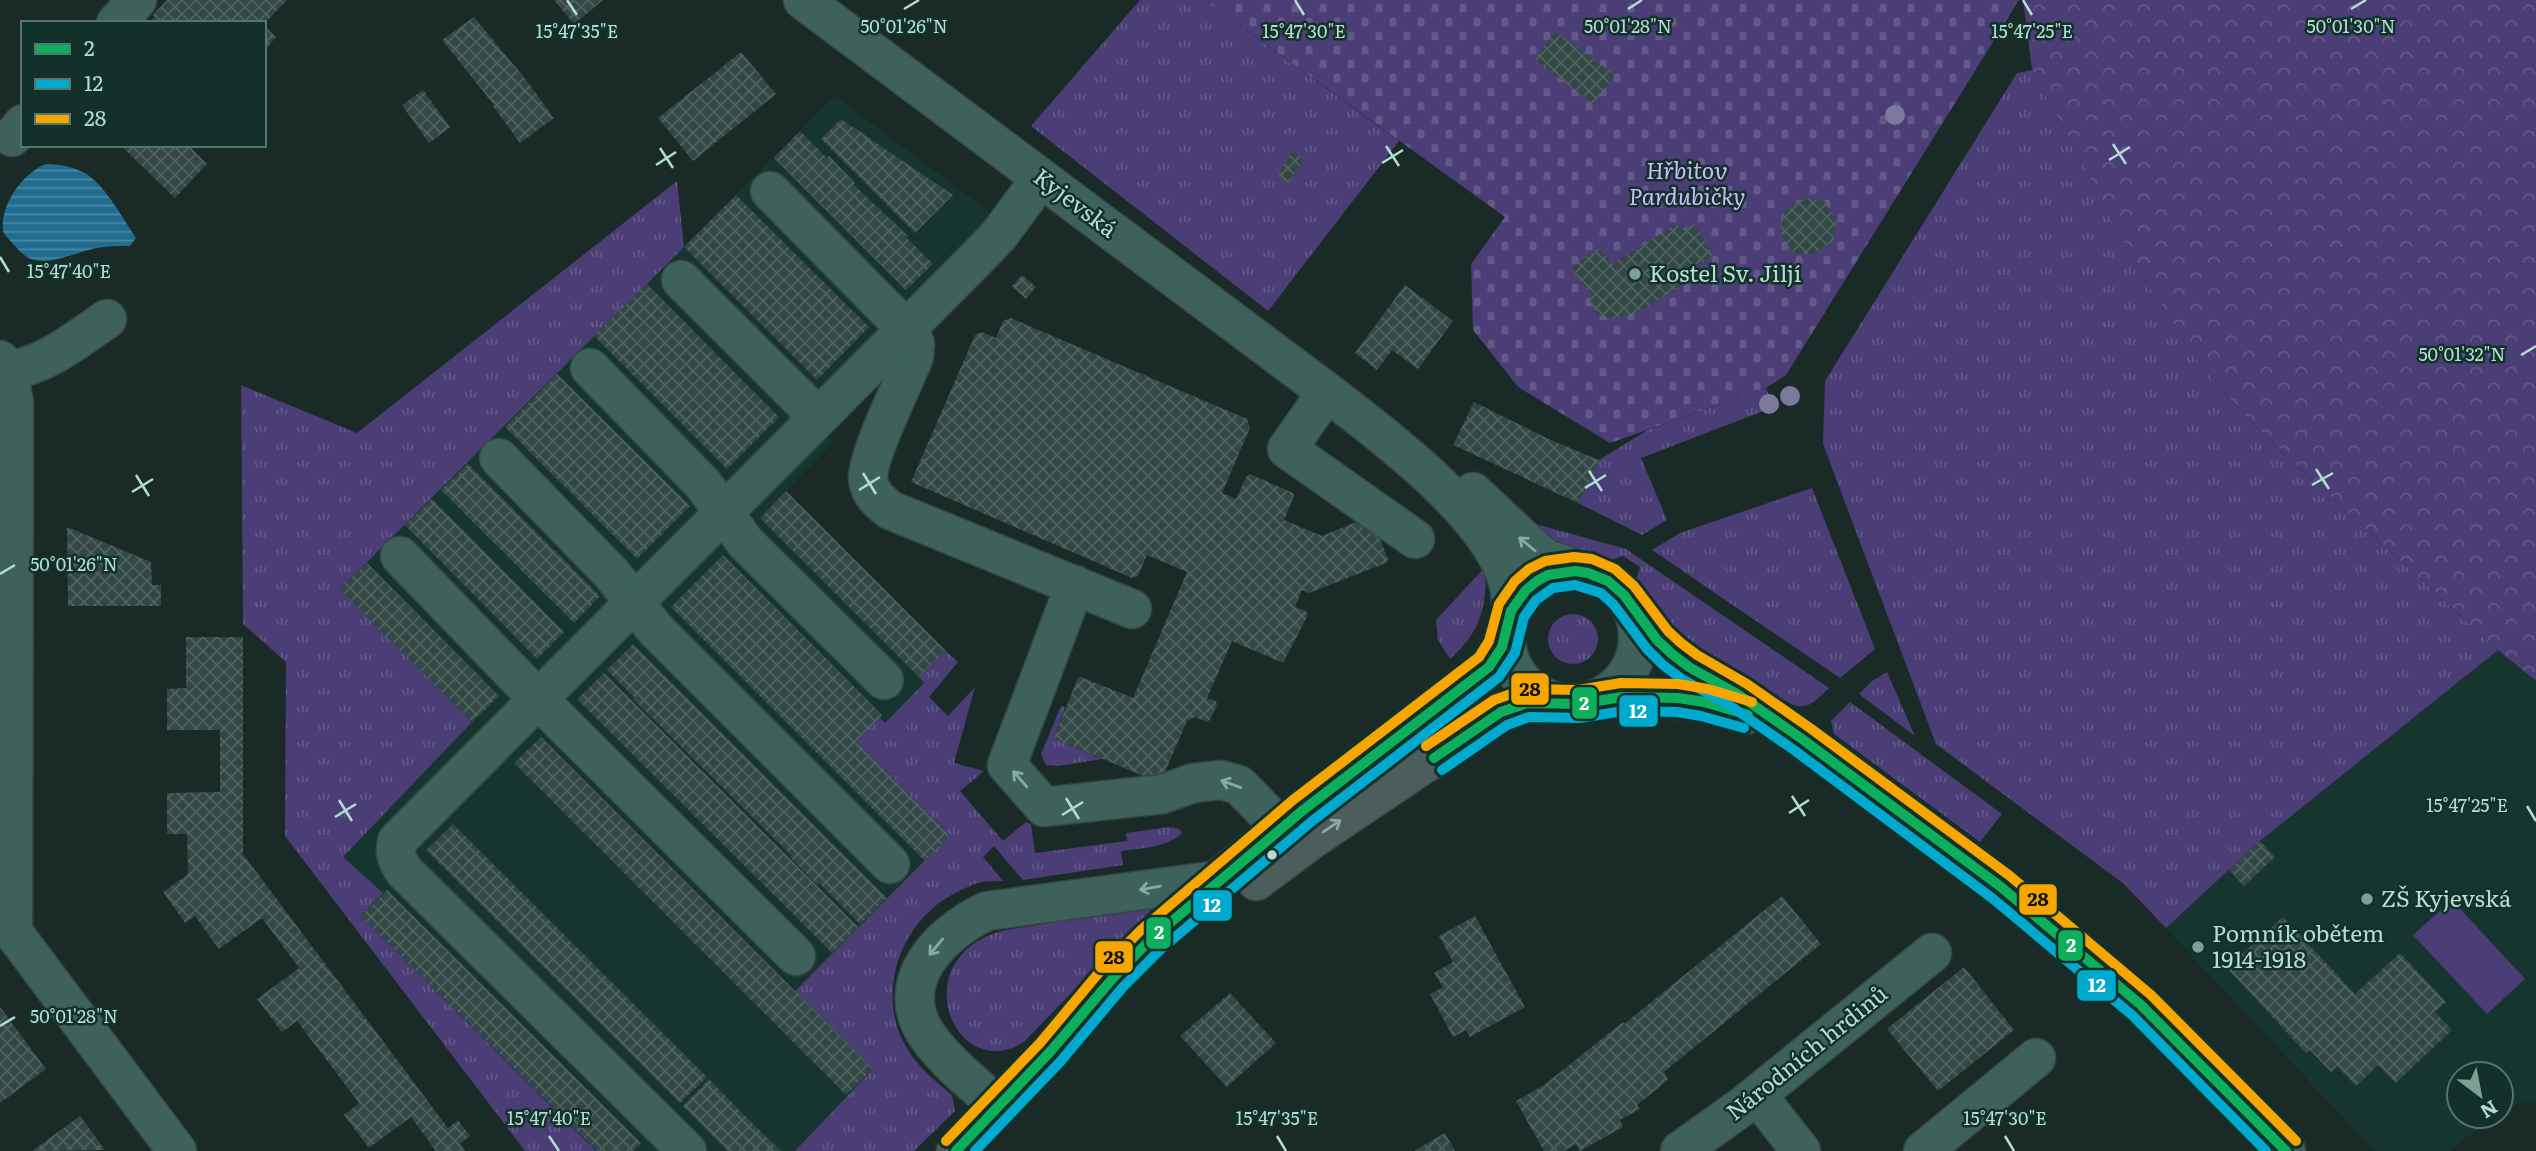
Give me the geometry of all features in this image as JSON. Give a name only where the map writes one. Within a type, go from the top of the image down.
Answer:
[{"type":"main road","points":[[956,1151],[1132,958],[1218,880],[1281,828],[1475,680],[1498,656],[1508,624]]},
{"type":"main road","points":[[999,1106],[1080,1030],[1193,933],[1267,872],[1311,840],[1500,712],[1527,703],[1574,702]]},
{"type":"street","points":[[118,21],[137,0]]},
{"type":"street","name":"Kyjevská","points":[[803,0],[1411,458],[1469,517],[1486,540],[1505,574],[1510,590],[1508,624]]},
{"type":"street","points":[[687,1151],[405,872],[394,851],[397,841],[999,235],[1041,178]]},
{"type":"street","points":[[770,191],[906,329],[915,342],[914,357],[871,458],[868,473],[871,490],[876,498],[890,510],[1132,609]]},
{"type":"street","points":[[681,280],[818,417]]},
{"type":"street","points":[[107,319],[54,355],[22,369],[3,365],[14,402],[13,932],[17,961],[177,1151]]},
{"type":"street","points":[[590,368],[702,484],[745,542],[884,680]]},
{"type":"street","points":[[1337,400],[1287,449],[1415,539]]},
{"type":"street","name":"Kyjevská","points":[[1337,400],[1457,479],[1518,536],[1548,559],[1588,573]]},
{"type":"street","points":[[499,458],[612,574],[655,629],[890,864]]},
{"type":"street","points":[[400,556],[537,698],[796,956]]},
{"type":"street","points":[[1802,739],[1762,720],[1704,702],[1655,697],[1574,702],[1534,692],[1524,684],[1511,663],[1508,624],[1526,590],[1548,575],[1575,571],[1608,581],[1624,595],[1657,640],[1672,654],[1689,667],[1739,695],[1802,739],[2001,887],[2141,1004],[2287,1151]]},
{"type":"street","points":[[1075,585],[1007,765],[1044,807],[1163,793],[1193,783],[1221,780],[1240,785],[1281,828]]},
{"type":"street","points":[[1574,702],[1614,689],[1632,669],[1639,643],[1636,616],[1630,604]]},
{"type":"street","points":[[999,1106],[938,1049],[928,1037],[916,1012],[919,974],[934,948],[957,926],[987,911],[1218,880]]},
{"type":"street","name":"Národních hrdinů","points":[[1680,1151],[1757,1095],[1932,953]]},
{"type":"street","points":[[1923,1151],[2036,1058]]},
{"type":"street","points":[[1757,1095],[1801,1151]]},
{"type":"shaded area","points":[[835,96],[989,211],[985,224],[798,409],[834,442],[786,491],[945,650],[920,677],[925,682],[885,723],[879,718],[857,741],[950,835],[795,990],[873,1069],[796,1151],[596,1151],[361,916],[343,857],[471,722],[339,589]]},
{"type":"shaded area","name":"ZŠ Kyjevská","points":[[2498,650],[2536,681],[2536,1103],[2521,1103],[2515,1107],[2515,1060],[2445,1060],[2445,1130],[2477,1130],[2450,1151],[2374,1151],[2166,928],[2260,841]]},
{"type":"green space","points":[[1140,0],[1204,0],[1399,141],[1268,311],[1031,126]]},
{"type":"green space","name":"Hřbitov Pardubičky","points":[[1204,0],[2019,0],[1786,375],[1766,388],[1610,443],[1518,387],[1473,330],[1471,264],[1505,217]]},
{"type":"green space","points":[[2023,0],[2536,0],[2536,681],[2498,650],[2282,452],[2246,417],[2196,359],[2142,275],[2032,70]]},
{"type":"green space","points":[[2032,70],[2142,275],[2196,359],[2246,417],[2282,452],[2498,650],[2260,841],[2166,928],[2124,884],[1936,744],[1823,444],[1825,381],[2017,73]]},
{"type":"green space","points":[[677,181],[684,247],[340,589],[472,722],[343,857],[383,893],[361,916],[596,1151],[525,1151],[285,836],[286,662],[243,624],[241,385],[357,433]]},
{"type":"green space","points":[[1766,388],[1774,407],[1641,458],[1667,520],[1642,535],[1578,503],[1599,460],[1648,430]]},
{"type":"green space","points":[[1812,488],[1875,649],[1840,678],[1652,550],[1680,533]]},
{"type":"green space","points":[[1536,524],[1626,549],[1829,688],[1809,705],[1793,705],[1683,643],[1640,593],[1637,577],[1640,567],[1623,556],[1605,562],[1556,545]]},
{"type":"green space","points":[[1486,566],[1485,594],[1480,617],[1469,638],[1450,659],[1438,640],[1436,620]]},
{"type":"green space","points":[[1573,614],[1591,621],[1598,639],[1591,657],[1573,664],[1555,657],[1548,639],[1555,621]]},
{"type":"green space","points":[[945,650],[958,662],[929,697],[948,716],[975,687],[954,763],[984,771],[960,791],[1003,841],[1026,822],[1031,824],[1035,853],[1127,841],[1126,833],[1169,827],[1179,829],[1182,833],[1169,842],[1121,851],[1123,865],[1023,880],[994,846],[983,857],[1003,881],[978,883],[938,904],[910,936],[900,955],[894,976],[895,1018],[906,1048],[917,1063],[952,1095],[955,1111],[914,1151],[795,1151],[873,1069],[795,991],[950,835],[856,741],[879,717],[885,723],[924,683],[919,677]]},
{"type":"green space","points":[[1887,672],[1915,736],[1859,694],[1872,681]]},
{"type":"green space","points":[[1850,702],[2002,814],[1980,842],[1834,734],[1831,721]]},
{"type":"green space","points":[[1061,706],[1065,707],[1055,739],[1102,759],[1058,766],[1046,765],[1041,754]]},
{"type":"green space","points":[[2452,900],[2525,979],[2487,1014],[2413,935]]},
{"type":"green space","points":[[1155,906],[1024,1042],[1002,1051],[981,1049],[965,1039],[953,1022],[947,1002],[948,981],[957,960],[976,942],[1009,930]]},
{"type":"water","points":[[46,164],[71,167],[93,179],[136,238],[130,246],[97,248],[41,261],[25,256],[3,231],[5,210],[21,182]]},
{"type":"building","points":[[167,0],[287,0],[266,22],[151,21],[153,15]]},
{"type":"building","points":[[554,0],[603,0],[574,24]]},
{"type":"building","points":[[474,17],[554,118],[520,143],[494,105],[442,40]]},
{"type":"building","points":[[266,28],[276,37],[266,49]]},
{"type":"building","points":[[1555,31],[1615,75],[1593,104],[1535,59]]},
{"type":"building","points":[[741,52],[776,94],[693,161],[658,118]]},
{"type":"building","points":[[423,90],[450,127],[429,143],[402,105]]},
{"type":"building","points":[[841,119],[953,195],[915,233],[821,139]]},
{"type":"building","points":[[800,131],[827,158],[829,156],[854,185],[908,236],[906,237],[933,264],[906,290],[774,158]]},
{"type":"building","points":[[122,147],[190,147],[207,164],[175,198]]},
{"type":"building","points":[[1293,152],[1304,160],[1288,183],[1277,175]]},
{"type":"building","points":[[736,195],[869,327],[817,380],[684,247]]},
{"type":"building","points":[[1805,198],[1824,201],[1837,222],[1833,241],[1814,254],[1794,254],[1780,232],[1784,211]]},
{"type":"building","name":"Kostel Sv. Jiljí","points":[[1694,224],[1713,255],[1691,270],[1695,277],[1638,312],[1613,319],[1598,315],[1589,301],[1591,295],[1572,269],[1574,266],[1599,248],[1612,264],[1672,225],[1680,226],[1684,231]]},
{"type":"building","points":[[1022,275],[1036,287],[1026,299],[1012,286]]},
{"type":"building","points":[[647,284],[779,417],[727,469],[594,336]]},
{"type":"building","points":[[1405,285],[1453,321],[1418,369],[1392,350],[1377,370],[1355,353]]},
{"type":"building","points":[[1011,318],[1247,419],[1250,428],[1222,493],[1236,499],[1250,474],[1293,493],[1284,520],[1322,536],[1368,517],[1372,519],[1388,559],[1386,563],[1309,593],[1302,590],[1295,607],[1306,611],[1308,615],[1283,663],[1232,641],[1207,698],[1216,701],[1217,705],[1210,720],[1207,722],[1195,717],[1187,721],[1161,781],[1158,782],[1055,739],[1054,736],[1078,678],[1133,698],[1187,572],[1147,555],[1138,576],[1132,578],[911,482],[975,335],[982,332],[996,338],[1003,321]]},
{"type":"building","points":[[557,374],[690,506],[637,559],[505,427]]},
{"type":"building","points":[[1474,402],[1599,460],[1578,503],[1453,445]]},
{"type":"building","points":[[468,464],[600,596],[574,623],[441,490]]},
{"type":"building","points":[[786,491],[945,650],[919,677],[760,518]]},
{"type":"building","points":[[432,499],[564,632],[537,659],[405,525]]},
{"type":"building","points":[[67,527],[151,562],[152,585],[161,585],[161,606],[68,606]]},
{"type":"building","points":[[723,555],[882,715],[856,741],[950,835],[925,861],[671,607]]},
{"type":"building","points":[[367,563],[499,696],[472,722],[339,589]]},
{"type":"building","points":[[186,637],[243,637],[243,854],[448,1128],[458,1120],[470,1136],[460,1144],[465,1151],[436,1151],[411,1117],[369,1148],[344,1115],[359,1103],[297,1021],[282,1032],[257,999],[299,968],[262,918],[219,949],[195,916],[185,923],[163,892],[188,874],[187,834],[167,834],[167,793],[220,792],[220,730],[167,730],[167,689],[186,688]]},
{"type":"building","points":[[633,644],[887,898],[860,924],[819,883],[817,885],[790,857],[792,856],[607,670]]},
{"type":"building","points":[[604,673],[858,927],[832,953],[577,699]]},
{"type":"building","points":[[541,737],[873,1069],[846,1095],[514,763]]},
{"type":"building","points":[[453,824],[707,1077],[680,1103],[426,850]]},
{"type":"building","points":[[2260,841],[2275,857],[2244,886],[2229,870]]},
{"type":"building","points":[[387,890],[641,1143],[633,1151],[597,1151],[361,916]]},
{"type":"building","points":[[1782,896],[1821,944],[1664,1072],[1668,1080],[1637,1105],[1640,1109],[1620,1120],[1623,1127],[1580,1151],[1576,1144],[1564,1151],[1544,1151],[1516,1101],[1544,1085],[1623,1022],[1624,1024]]},
{"type":"building","points":[[1475,916],[1525,1007],[1470,1037],[1466,1030],[1453,1037],[1430,994],[1443,987],[1434,973],[1453,962],[1439,936]]},
{"type":"building","points":[[2283,917],[2355,994],[2400,953],[2446,1002],[2435,1012],[2452,1030],[2396,1083],[2378,1065],[2356,1086],[2337,1066],[2331,1072],[2310,1050],[2306,1053],[2227,968]]},
{"type":"building","points":[[1964,967],[2014,1030],[1938,1091],[1887,1029]]},
{"type":"building","points":[[1230,993],[1276,1043],[1227,1087],[1180,1036]]},
{"type":"building","points":[[0,1007],[46,1069],[0,1103]]},
{"type":"building","points":[[709,1079],[781,1151],[728,1151],[683,1106]]},
{"type":"building","points":[[80,1116],[105,1150],[32,1151]]},
{"type":"building","points":[[1445,1133],[1455,1151],[1414,1151]]},
{"type":"transit line","name":"28","points":[[946,1141],[1040,1043],[1102,969],[1141,930],[1293,800],[1479,657],[1489,641],[1499,604],[1515,581],[1529,569],[1545,561],[1574,557],[1592,559],[1615,569],[1634,586],[1668,631],[1681,643],[1810,728],[2010,876],[2151,995],[2296,1141]]},
{"type":"transit line","name":"2","points":[[956,1151],[1050,1052],[1113,978],[1150,940],[1302,811],[1489,667],[1502,647],[1511,611],[1526,590],[1548,575],[1575,571],[1608,581],[1624,595],[1657,640],[1672,654],[1689,667],[1739,695],[1802,739],[2001,887],[2141,1005],[2286,1151]]},
{"type":"transit line","name":"12","points":[[975,1151],[1060,1062],[1123,987],[1160,950],[1311,822],[1499,677],[1515,653],[1524,617],[1536,600],[1553,588],[1575,585],[1601,593],[1663,665],[1732,707],[1794,750],[1992,898],[2132,1015],[2266,1151]]},
{"type":"transit line","name":"28","points":[[1426,746],[1494,700],[1525,689],[1578,690],[1621,683],[1678,684],[1708,689],[1752,702]]},
{"type":"transit line","name":"2","points":[[1434,758],[1501,712],[1527,703],[1579,704],[1622,697],[1678,698],[1704,702],[1748,715]]},
{"type":"transit line","name":"12","points":[[1442,770],[1507,725],[1529,717],[1580,718],[1623,711],[1677,712],[1744,728]]},
{"type":"place","name":"Kostel Sv. Jiljí","points":[[1635,274]]},
{"type":"place","name":"ZŠ Kyjevská","points":[[2367,899]]},
{"type":"place","name":"Pomník obětem 1914-1918","points":[[2198,947]]}]
